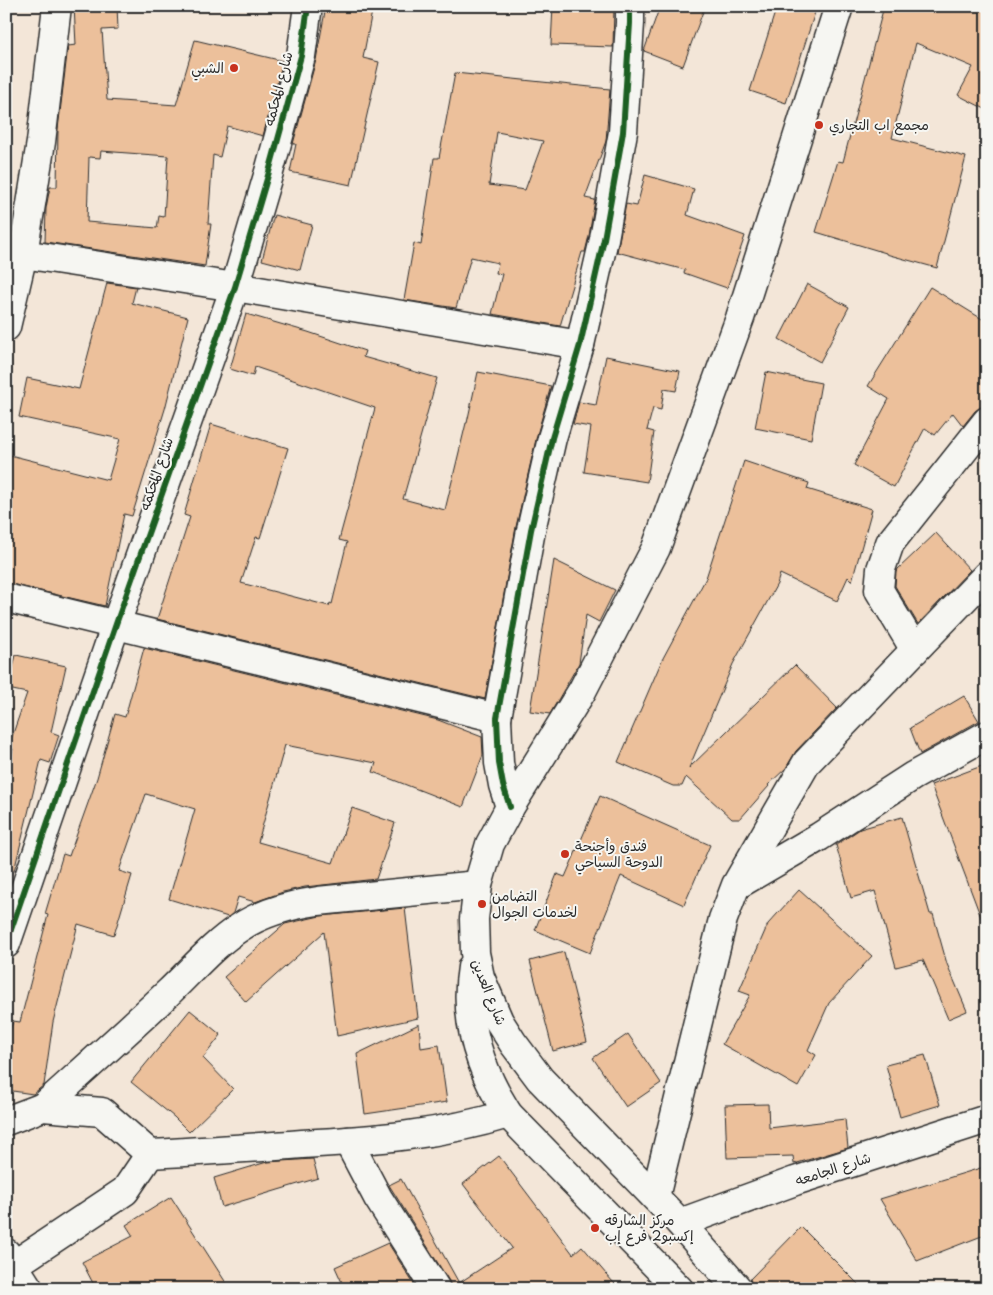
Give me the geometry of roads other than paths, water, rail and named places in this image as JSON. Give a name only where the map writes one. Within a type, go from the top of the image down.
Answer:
[{"type":"street","points":[[6,327],[23,254],[41,142],[57,6]]},
{"type":"street","name":"شارع المحكمه","points":[[6,944],[235,287],[301,56],[308,6]]},
{"type":"street","points":[[510,807],[499,763],[497,718],[534,521],[552,438],[580,345],[604,239],[623,132],[630,6]]},
{"type":"street","points":[[475,953],[474,919],[478,885],[490,844],[510,807],[582,691],[656,548],[740,318],[839,6]]},
{"type":"street","points":[[23,254],[235,287],[580,345]]},
{"type":"street","points":[[915,650],[880,590],[881,570],[890,543],[987,422]]},
{"type":"street","points":[[655,1197],[723,919],[736,885],[807,762],[987,576]]},
{"type":"street","points":[[6,598],[497,718]]},
{"type":"street","points":[[736,885],[819,837],[913,776],[987,735]]},
{"type":"street","points":[[6,1121],[43,1107],[206,955],[239,927],[262,916],[296,904],[478,885]]},
{"type":"street","name":"شارع العدين","points":[[475,953],[470,978],[472,1027],[477,1051],[485,1073],[508,1114],[677,1288]]},
{"type":"street","name":"شارع العدين","points":[[475,953],[480,977],[499,1021],[512,1043],[540,1079],[680,1223],[738,1289]]},
{"type":"street","points":[[43,1107],[102,1112],[150,1154],[418,1135],[473,1125],[508,1114]]},
{"type":"street","name":"شارع الجامعه","points":[[680,1223],[794,1181],[987,1119]]},
{"type":"street","points":[[348,1141],[378,1198],[436,1289]]},
{"type":"street","points":[[29,1289],[10,1259],[125,1191],[150,1154]]},
{"type":"place","name":"الشبي","points":[[234,68]]},
{"type":"place","name":"مجمع اب التجاري","points":[[819,125]]},
{"type":"place","name":"فندق وأجنحة الدوحة السياحي","points":[[565,854]]},
{"type":"place","name":"التضامن لخدمات الجوال","points":[[482,904]]},
{"type":"place","name":"مركز الشارقه إكسبو2 فرع إب","points":[[595,1228]]}]
